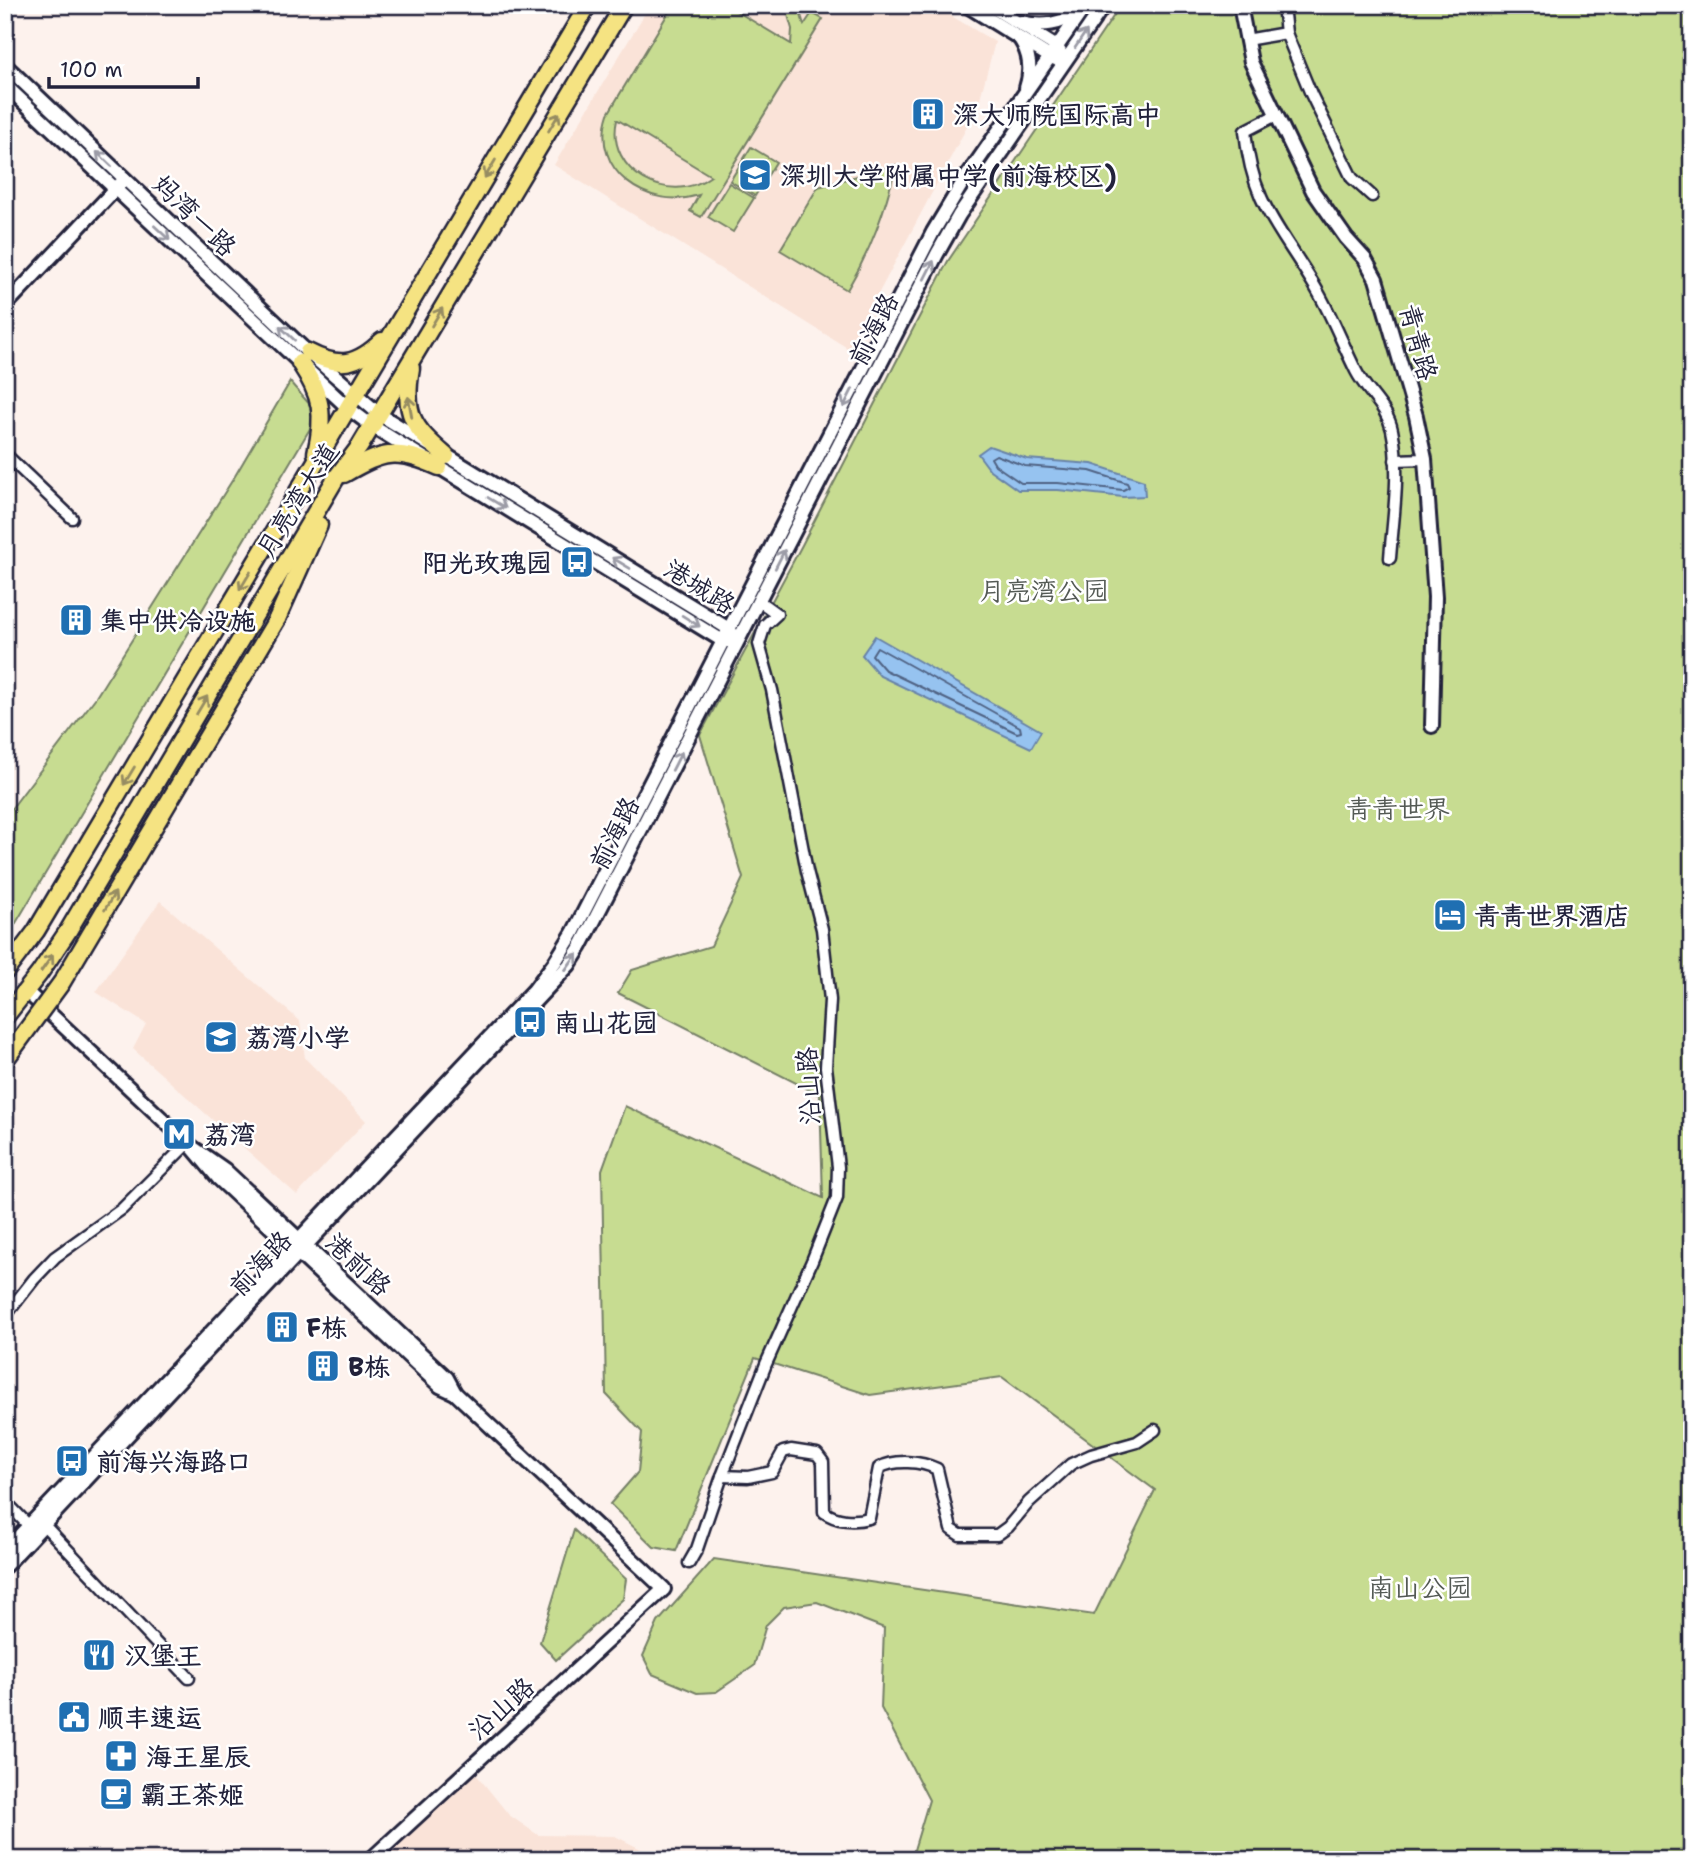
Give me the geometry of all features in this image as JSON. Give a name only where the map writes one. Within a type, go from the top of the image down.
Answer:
[{"type":"main road","name":"月亮湾大道","points":[[6,970],[36,931],[588,5]]},
{"type":"main road","name":"月亮湾大道","points":[[5,1017],[68,931],[333,485],[375,420],[624,5]]},
{"type":"main road","points":[[308,476],[319,438],[321,411],[304,358],[339,364],[355,360],[366,356],[396,327]]},
{"type":"main road","points":[[419,347],[408,386],[410,415],[442,461]]},
{"type":"main road","points":[[5,1060],[67,972],[276,619],[325,511],[333,485],[379,455],[442,461]]},
{"type":"street","points":[[966,5],[1020,38],[1054,52]]},
{"type":"street","name":"前海路","points":[[5,1551],[569,965],[588,934],[959,215],[1104,5]]},
{"type":"street","name":"青青路","points":[[1240,5],[1251,62],[1312,191],[1346,238],[1366,260],[1377,279],[1416,416],[1425,459],[1435,597],[1432,726]]},
{"type":"street","points":[[1283,5],[1286,33],[1311,94],[1352,177],[1372,196]]},
{"type":"street","points":[[992,6],[1065,61]]},
{"type":"street","points":[[1014,21],[1031,24],[1058,23],[1071,18],[1085,6]]},
{"type":"street","name":"前海路","points":[[5,1566],[534,990],[555,962],[573,933],[933,232],[956,193],[1085,6]]},
{"type":"street","points":[[1246,40],[1286,33]]},
{"type":"street","points":[[1020,38],[1029,58],[1028,82],[1023,96]]},
{"type":"street","name":"妈湾一路","points":[[5,65],[120,184],[352,402]]},
{"type":"street","name":"妈湾一路","points":[[5,85],[120,184]]},
{"type":"street","points":[[1276,115],[1245,131],[1247,155],[1256,189],[1278,233],[1314,283],[1357,373],[1383,406],[1392,430],[1396,485],[1390,558]]},
{"type":"street","points":[[5,306],[120,184]]},
{"type":"street","name":"港城路","points":[[352,402],[375,420],[738,642]]},
{"type":"street","points":[[5,454],[72,518]]},
{"type":"street","points":[[1395,460],[1425,459]]},
{"type":"street","name":"沿山路","points":[[689,1563],[697,1549],[766,1364],[837,1198],[838,1167],[826,1067],[830,1000],[822,929],[807,871],[772,690],[758,644],[765,625],[777,614],[759,601]]},
{"type":"street","name":"港前路","points":[[26,991],[190,1145],[218,1178],[299,1247],[440,1386],[455,1393],[664,1590]]},
{"type":"street","points":[[5,1316],[55,1257],[122,1209],[190,1145]]},
{"type":"street","points":[[722,1476],[748,1477],[772,1472],[783,1452],[791,1450],[817,1454],[823,1462],[824,1512],[831,1518],[858,1521],[869,1518],[879,1468],[888,1463],[926,1464],[937,1469],[951,1529],[960,1535],[997,1535],[1008,1527],[1028,1502],[1072,1464],[1091,1455],[1137,1443],[1155,1430]]},
{"type":"street","points":[[5,1501],[29,1526]]},
{"type":"street","points":[[44,1525],[189,1678]]},
{"type":"street","name":"沿山路","points":[[370,1860],[664,1590]]},
{"type":"shaded area","name":"深圳大学附属中学(前海校区)","points":[[650,5],[933,5],[995,42],[978,106],[849,349],[554,165]]},
{"type":"shaded area","name":"荔湾小学","points":[[160,901],[300,1021],[305,1058],[366,1121],[297,1195],[133,1049],[146,1024],[96,992]]},
{"type":"shaded area","points":[[476,1774],[509,1815],[538,1835],[615,1836],[663,1860],[379,1860]]},
{"type":"green space","points":[[673,5],[726,5],[791,44],[792,29],[785,5],[798,5],[804,25],[812,13],[823,19],[701,217],[690,211],[699,195],[661,197],[627,182],[615,169],[607,153],[604,135],[608,114]],"holes":[[[617,120],[711,176],[695,185],[677,188],[660,186],[644,179],[631,169],[621,155],[616,139]]]},
{"type":"green space","points":[[1121,5],[1692,5],[1692,1860],[911,1860],[929,1800],[881,1708],[884,1628],[817,1602],[784,1607],[766,1625],[754,1666],[716,1692],[697,1693],[652,1674],[643,1656],[658,1622],[714,1559],[1094,1615],[1155,1490],[1002,1377],[870,1395],[755,1358],[676,1551],[654,1547],[610,1504],[638,1472],[642,1432],[606,1394],[602,1170],[625,1106],[823,1198],[820,1095],[618,993],[632,970],[711,946],[743,878],[700,735],[802,545],[948,261]]},
{"type":"green space","points":[[751,147],[776,162],[755,196],[730,181]]},
{"type":"green space","points":[[896,165],[876,230],[847,290],[780,250],[818,187]]},
{"type":"green space","points":[[729,183],[754,198],[733,232],[708,217]]},
{"type":"green space","points":[[290,382],[312,407],[311,427],[10,933],[5,923],[5,817],[96,697],[235,476]]},
{"type":"green space","points":[[574,1530],[626,1579],[623,1599],[556,1660],[540,1642]]},
{"type":"water","points":[[989,446],[1027,459],[1092,464],[1144,481],[1145,496],[1018,490],[990,470],[978,454]]},
{"type":"water","points":[[875,636],[1041,731],[1031,748],[880,676],[862,655]]},
{"type":"place","name":"深大师院国际高中","points":[[928,114]]},
{"type":"place","name":"深圳大学附属中学(前海校区)","points":[[755,175]]},
{"type":"place","name":"阳光玫瑰园","points":[[577,562]]},
{"type":"place","name":"集中供冷设施","points":[[76,620]]},
{"type":"place","name":"青青世界酒店","points":[[1450,915]]},
{"type":"place","name":"南山花园","points":[[530,1022]]},
{"type":"place","name":"荔湾小学","points":[[221,1037]]},
{"type":"place","name":"荔湾","points":[[179,1134]]},
{"type":"place","name":"F栋","points":[[282,1327]]},
{"type":"place","name":"B栋","points":[[323,1366]]},
{"type":"place","name":"前海兴海路口","points":[[72,1461]]},
{"type":"place","name":"汉堡王","points":[[99,1655]]},
{"type":"place","name":"顺丰速运","points":[[74,1717]]},
{"type":"place","name":"海王星辰","points":[[121,1756]]},
{"type":"place","name":"霸王茶姬","points":[[116,1794]]},
{"type":"park label","name":"月亮湾公园","points":[[1044,590]]},
{"type":"park label","name":"青青世界","points":[[1398,808]]},
{"type":"park label","name":"南山公园","points":[[1420,1587]]}]
